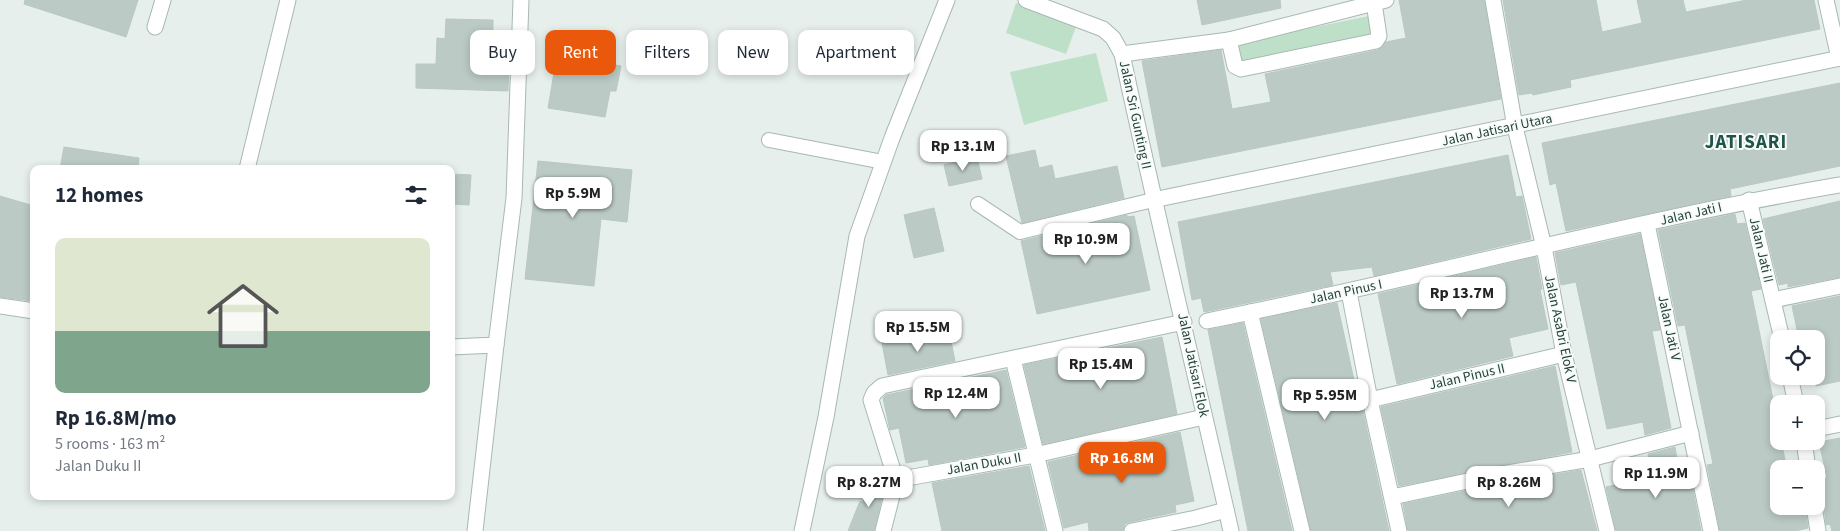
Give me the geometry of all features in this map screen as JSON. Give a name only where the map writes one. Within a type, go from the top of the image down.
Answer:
[{"type":"street","points":[[155,27],[163,0]]},
{"type":"street","points":[[248,165],[288,0]]},
{"type":"street","points":[[475,531],[514,198],[521,0]]},
{"type":"street","points":[[802,531],[826,418],[855,244],[883,162],[947,0]]},
{"type":"street","name":"Jalan Sri Gunting II","points":[[1026,0],[1104,30],[1113,38],[1122,54],[1153,200]]},
{"type":"street","name":"Jalan Asabri Elok V","points":[[1494,0],[1515,126],[1544,247],[1564,354],[1607,531]]},
{"type":"street","points":[[1826,0],[1840,58]]},
{"type":"street","points":[[1122,54],[1229,40],[1380,1],[1379,36],[1376,41],[1241,69],[1235,66],[1229,40]]},
{"type":"street","name":"Jalan Jatisari Utara","points":[[1153,200],[1840,58]]},
{"type":"street","name":"Jalan Jati I","points":[[1544,247],[1749,200],[1840,185]]},
{"type":"street","name":"Jalan Jatisari Elok","points":[[1153,200],[1184,322],[1231,531]]},
{"type":"street","name":"Jalan Jati II","points":[[1749,200],[1780,330]]},
{"type":"street","name":"Jalan Jati V","points":[[1647,224],[1711,531]]},
{"type":"street","name":"Jalan Pinus I","points":[[1207,321],[1349,292],[1544,247]]},
{"type":"street","name":"Jalan Jati II","points":[[1773,300],[1840,286]]},
{"type":"street","points":[[1349,292],[1370,400],[1399,531]]},
{"type":"street","points":[[0,306],[30,311]]},
{"type":"street","points":[[1250,312],[1302,531]]},
{"type":"street","points":[[883,531],[896,480],[871,400],[874,393],[882,386],[1184,322]]},
{"type":"street","points":[[455,347],[496,345]]},
{"type":"street","name":"Jalan Pinus II","points":[[1370,400],[1564,354]]},
{"type":"street","points":[[1013,359],[1035,455]]},
{"type":"street","name":"Jalan Duku II","points":[[896,480],[1035,455],[1204,417]]},
{"type":"street","points":[[1825,427],[1840,424]]},
{"type":"street","points":[[1392,496],[1590,458],[1691,433]]},
{"type":"street","name":"Jalan Duku II","points":[[1035,455],[1055,531]]},
{"type":"street","points":[[1132,531],[1198,525],[1226,510]]},
{"type":"street","points":[[1815,515],[1818,531]]},
{"type":"lane","points":[[769,140],[883,162]]},
{"type":"lane","points":[[978,204],[1020,232],[1153,200]]},
{"type":"green space","points":[[1016,3],[1077,24],[1066,54],[1006,33]]},
{"type":"green space","points":[[1369,16],[1374,40],[1239,66],[1235,43]]},
{"type":"green space","points":[[1096,53],[1108,101],[1024,125],[1010,72]]},
{"type":"building","points":[[25,0],[138,0],[126,37],[24,4]]},
{"type":"building","points":[[1197,0],[1280,0],[1281,8],[1202,25]]},
{"type":"building","points":[[1399,0],[1484,0],[1501,99],[1162,167],[1142,61],[1221,50],[1232,109],[1271,102],[1265,74],[1378,50],[1386,42],[1406,38]]},
{"type":"building","points":[[1503,0],[1596,0],[1602,32],[1642,23],[1637,0],[1683,0],[1686,12],[1747,0],[1814,0],[1820,29],[1570,80],[1571,87],[1533,95],[1532,93],[1519,95]]},
{"type":"building","points":[[446,19],[493,20],[493,30],[470,30],[470,75],[509,75],[508,91],[416,88],[416,64],[436,64],[437,38],[445,39]]},
{"type":"building","points":[[616,65],[621,66],[616,91],[610,91],[605,117],[548,108],[554,75],[616,75]]},
{"type":"building","points":[[1840,83],[1840,166],[1730,189],[1731,196],[1566,231],[1556,183],[1550,185],[1542,143]]},
{"type":"building","points":[[64,147],[139,158],[138,165],[61,165]]},
{"type":"building","points":[[1035,150],[1039,168],[1052,165],[1055,179],[1117,166],[1124,198],[1022,223],[1006,156]]},
{"type":"building","points":[[1508,155],[1516,197],[1522,196],[1531,239],[1374,276],[1372,267],[1330,272],[1333,285],[1204,312],[1201,298],[1192,300],[1178,222]]},
{"type":"building","points":[[977,157],[982,179],[949,186],[944,165]]},
{"type":"building","points":[[538,161],[632,170],[627,222],[601,219],[594,286],[525,279]]},
{"type":"building","points":[[455,174],[471,175],[469,205],[455,204]]},
{"type":"building","points":[[0,196],[30,205],[30,301],[0,297]]},
{"type":"building","points":[[1840,201],[1840,277],[1788,287],[1788,283],[1779,285],[1763,219]]},
{"type":"building","points":[[934,208],[944,251],[914,258],[904,215]]},
{"type":"building","points":[[1735,214],[1737,224],[1745,223],[1761,289],[1751,291],[1772,395],[1770,395],[1770,450],[1783,450],[1785,460],[1770,460],[1770,515],[1806,515],[1808,528],[1795,531],[1720,531],[1707,465],[1713,464],[1685,325],[1678,326],[1658,230]]},
{"type":"building","points":[[1127,215],[1127,217],[1134,216],[1150,290],[1037,314],[1021,241]]},
{"type":"building","points":[[1640,234],[1660,330],[1652,331],[1671,428],[1645,435],[1643,422],[1607,429],[1576,282],[1561,285],[1555,253]]},
{"type":"building","points":[[1536,257],[1548,329],[1509,338],[1513,356],[1397,384],[1378,294]]},
{"type":"building","points":[[1840,296],[1840,381],[1825,384],[1825,330],[1797,330],[1792,306]]},
{"type":"building","points":[[1337,303],[1389,531],[1311,531],[1261,319]]},
{"type":"building","points":[[1243,323],[1292,531],[1248,531],[1208,330]]},
{"type":"building","points":[[949,331],[955,361],[888,375],[882,343]]},
{"type":"building","points":[[1162,337],[1177,414],[1043,444],[1024,365]]},
{"type":"building","points":[[1555,366],[1572,452],[1399,486],[1381,407]]},
{"type":"building","points":[[1006,370],[1025,447],[929,465],[928,459],[906,463],[899,428],[890,430],[883,398],[886,395]]},
{"type":"building","points":[[1180,432],[1194,501],[1175,505],[1176,512],[1125,524],[1123,531],[1089,531],[1088,522],[1064,528],[1048,462]]},
{"type":"building","points":[[1840,438],[1840,531],[1832,531],[1830,524],[1826,525],[1825,478],[1827,478],[1825,460],[1823,460],[1821,450],[1825,450],[1825,441]]},
{"type":"building","points":[[1675,447],[1679,471],[1689,469],[1701,531],[1616,531],[1606,487],[1652,477],[1648,454]]},
{"type":"building","points":[[1029,466],[1045,531],[942,531],[932,483]]},
{"type":"building","points":[[1581,470],[1597,531],[1408,531],[1403,504],[1498,484]]},
{"type":"building","points":[[872,477],[886,481],[874,531],[848,531],[860,501],[863,502]]},
{"type":"district","name":"JATISARI","points":[[1746,142]]}]
